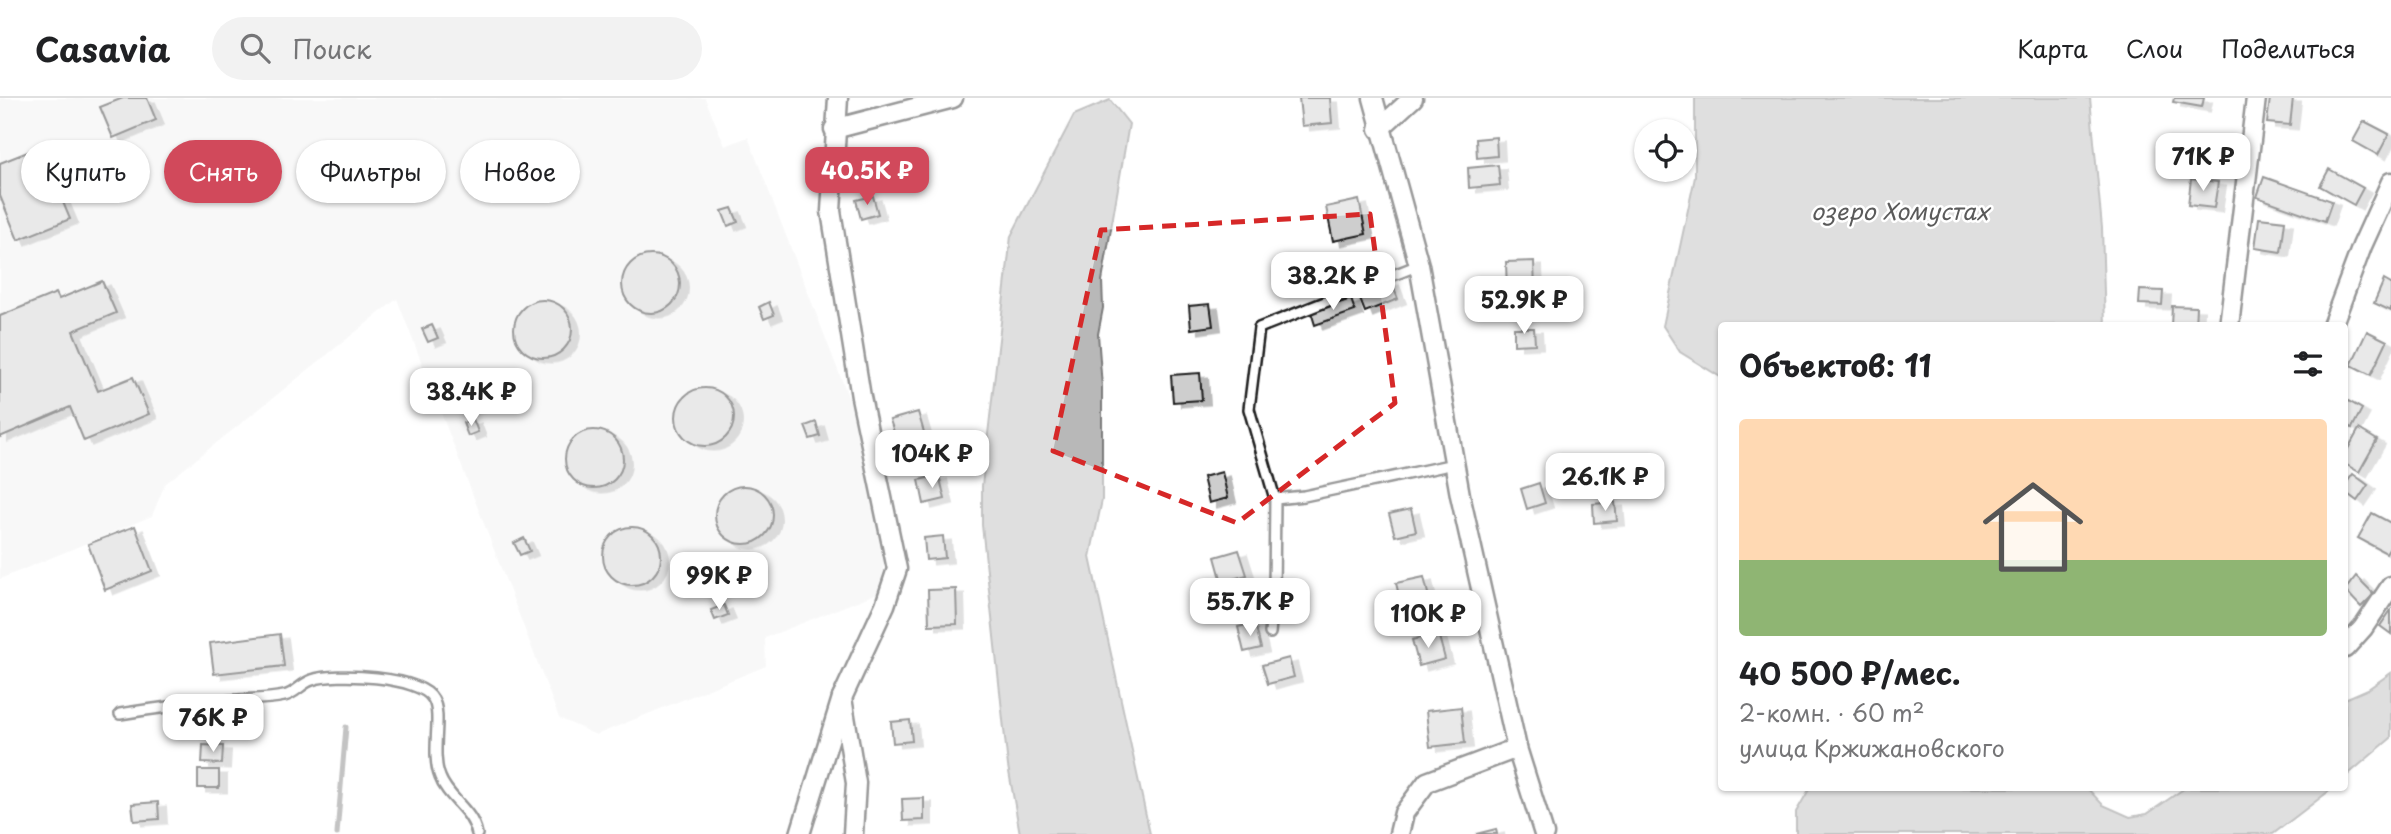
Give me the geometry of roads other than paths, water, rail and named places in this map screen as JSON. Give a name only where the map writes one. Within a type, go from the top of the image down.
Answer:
[{"type":"street","points":[[800,834],[842,698],[885,605],[897,569],[861,397],[831,211],[838,98]]},
{"type":"street","points":[[834,129],[953,98]]},
{"type":"street","points":[[1373,98],[1379,129],[1419,265],[1454,464],[1517,748],[1544,834]]},
{"type":"street","points":[[1379,129],[1413,98]]},
{"type":"street","points":[[2229,322],[2256,98]]},
{"type":"street","points":[[2334,322],[2362,246],[2391,182]]},
{"type":"street","points":[[2348,645],[2363,628],[2391,586]]},
{"type":"street","points":[[842,698],[856,783],[853,834]]},
{"type":"street","points":[[1399,834],[1404,813],[1427,782],[1517,748]]},
{"type":"lane","points":[[1269,633],[1274,592],[1275,499],[1249,409],[1259,328],[1419,265]]},
{"type":"lane","points":[[1275,499],[1317,494],[1454,464]]},
{"type":"lane","points":[[120,714],[166,706],[287,696],[311,680],[340,675],[408,683],[424,689],[433,698],[436,708],[433,761],[442,782],[468,812],[477,834]]},
{"type":"water","name":"озеро Хомустах","points":[[1695,98],[2090,98],[2102,228],[2105,322],[1718,322],[1718,376],[1680,352],[1663,326],[1694,182],[1697,182]]},
{"type":"water","points":[[1110,100],[1129,124],[1102,281],[1103,308],[1098,334],[1102,387],[1102,500],[1090,557],[1150,834],[1020,834],[1008,766],[982,525],[982,486],[1011,236],[1074,115]]},
{"type":"water","points":[[2391,673],[2391,738],[2348,774],[2348,698],[2368,689]]},
{"type":"water","points":[[1808,791],[2090,791],[2103,805],[2130,817],[2147,814],[2181,791],[2329,791],[2273,834],[1796,834],[1796,812]]},
{"type":"waterway","points":[[337,834],[346,727]]}]
